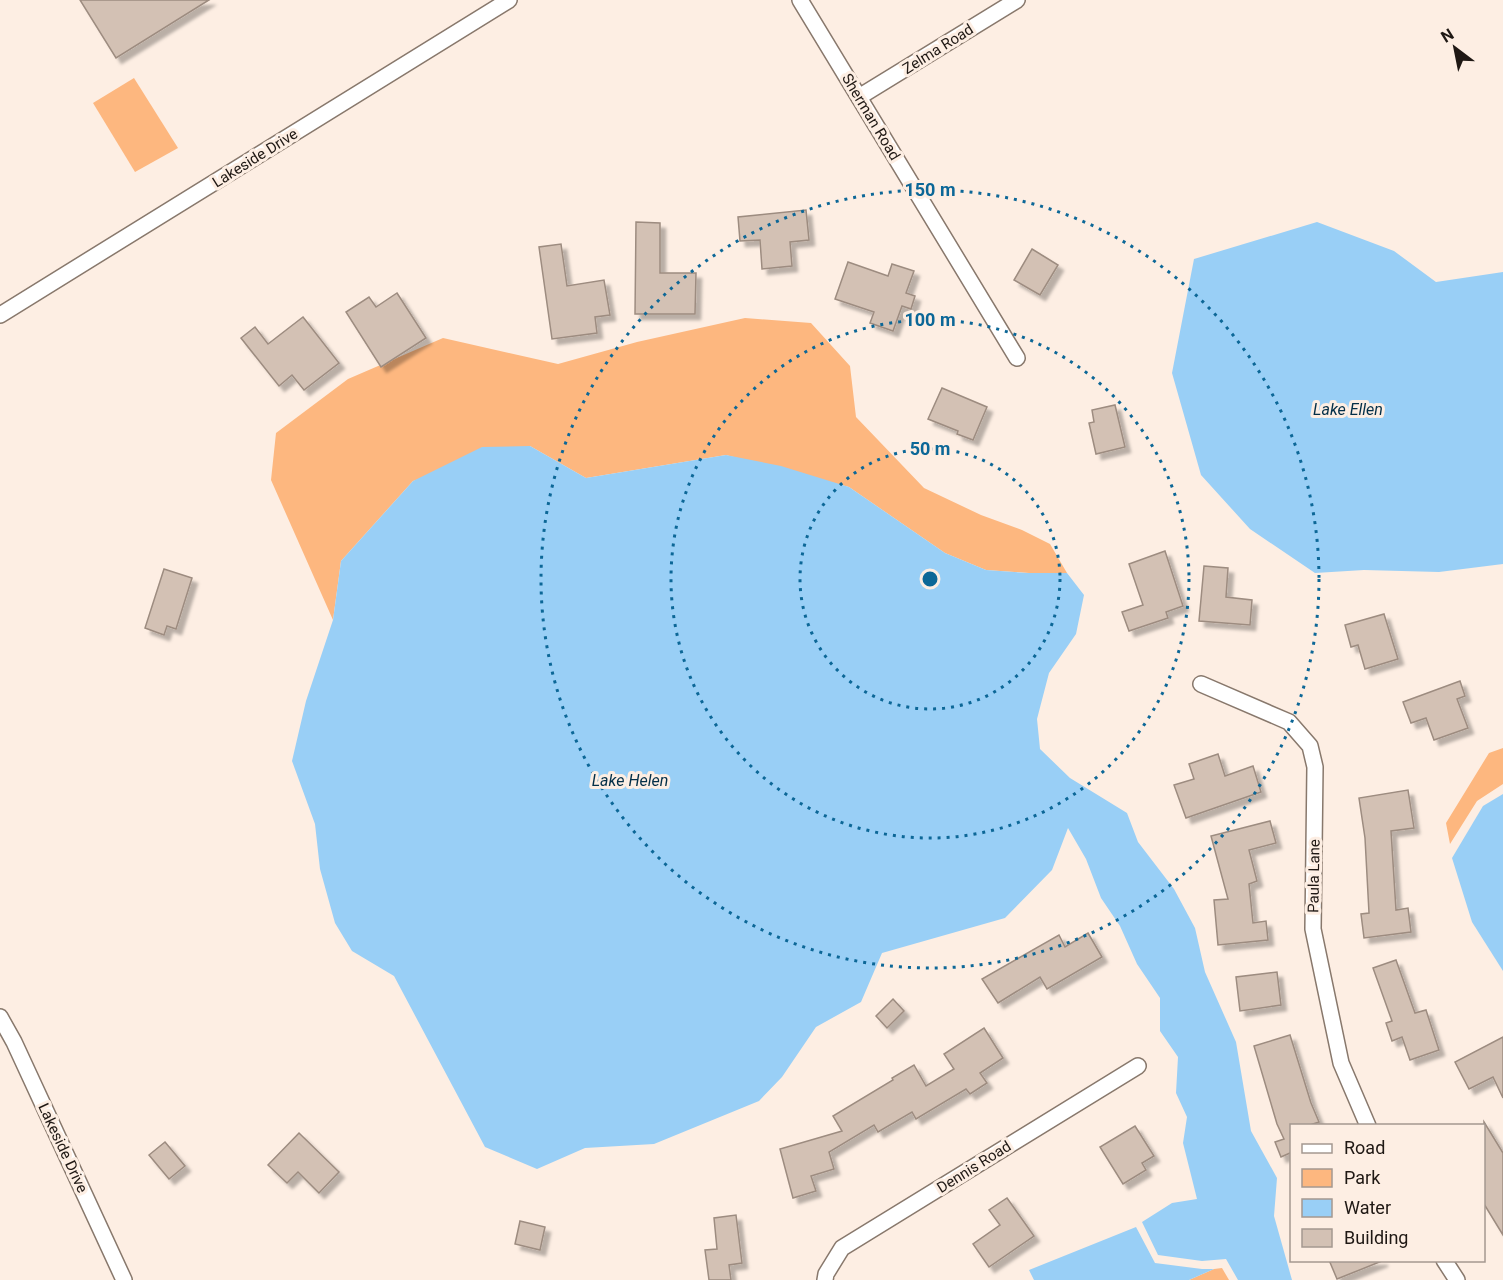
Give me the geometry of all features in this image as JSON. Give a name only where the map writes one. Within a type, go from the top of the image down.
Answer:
[{"type":"street","name":"Lakeside Drive","points":[[0,315],[509,0]]},
{"type":"street","name":"Sherman Road","points":[[800,0],[1017,358]]},
{"type":"street","name":"Zelma Road","points":[[859,97],[1017,0]]},
{"type":"street","name":"Paula Lane","points":[[1201,684],[1288,722],[1310,746],[1315,767],[1313,929],[1341,1063],[1368,1124]]},
{"type":"street","name":"Lakeside Drive","points":[[0,1017],[14,1042],[124,1280]]},
{"type":"street","name":"Dennis Road","points":[[825,1280],[825,1274],[842,1248],[1138,1066]]},
{"type":"street","points":[[1445,1262],[1456,1280]]},
{"type":"green space","points":[[134,78],[178,148],[135,172],[93,103]]},
{"type":"green space","points":[[745,318],[811,323],[850,366],[856,417],[924,488],[1050,544],[1067,573],[986,570],[945,553],[849,487],[726,455],[586,478],[530,446],[413,481],[341,561],[333,620],[271,480],[276,433],[348,379],[443,338],[558,364],[637,342]]},
{"type":"green space","points":[[1503,748],[1503,784],[1477,801],[1450,844],[1446,823],[1489,753]]},
{"type":"green space","points":[[1222,1268],[1229,1280],[1189,1280],[1214,1269]]},
{"type":"water","name":"Lake Ellen","points":[[1317,222],[1394,251],[1436,282],[1503,272],[1503,564],[1439,572],[1364,570],[1315,573],[1250,529],[1201,475],[1172,373],[1194,259]]},
{"type":"water","name":"Lake Helen","points":[[530,446],[586,478],[726,455],[781,466],[849,487],[945,553],[986,570],[1067,573],[1084,595],[1076,634],[1049,673],[1037,719],[1040,749],[1070,778],[1127,813],[1138,842],[1174,889],[1195,928],[1205,972],[1236,1042],[1251,1131],[1277,1178],[1274,1216],[1292,1280],[1238,1280],[1226,1259],[1202,1261],[1158,1255],[1142,1222],[1172,1203],[1197,1199],[1183,1143],[1187,1117],[1176,1093],[1178,1057],[1160,1031],[1160,998],[1137,964],[1120,926],[1101,898],[1086,859],[1068,828],[1052,870],[1005,918],[882,953],[861,1002],[816,1027],[782,1077],[759,1101],[654,1144],[585,1148],[537,1169],[485,1147],[394,976],[352,951],[335,923],[320,869],[315,824],[292,761],[306,701],[333,620],[341,561],[413,481],[482,447]]},
{"type":"water","points":[[1503,794],[1503,971],[1472,922],[1452,858],[1483,806]]},
{"type":"water","points":[[1136,1227],[1155,1263],[1214,1269],[1189,1280],[1034,1280],[1029,1270]]},
{"type":"building","points":[[80,0],[209,0],[116,58]]},
{"type":"building","points":[[806,210],[809,240],[790,242],[792,266],[762,269],[760,240],[740,241],[738,217]]},
{"type":"building","points":[[636,222],[660,223],[660,273],[696,273],[695,314],[635,314]]},
{"type":"building","points":[[561,244],[567,286],[604,280],[610,315],[595,317],[597,333],[552,339],[539,247]]},
{"type":"building","points":[[1032,249],[1058,265],[1040,295],[1014,280]]},
{"type":"building","points":[[848,262],[888,276],[892,264],[914,271],[906,293],[915,296],[911,309],[902,306],[893,331],[870,323],[874,312],[835,299]]},
{"type":"building","points":[[397,293],[426,338],[381,367],[346,312],[369,297],[376,307]]},
{"type":"building","points":[[303,317],[339,363],[304,390],[292,375],[279,386],[241,338],[255,327],[268,344]]},
{"type":"building","points":[[942,388],[987,407],[973,440],[957,434],[958,431],[928,419]]},
{"type":"building","points":[[1115,405],[1125,447],[1096,454],[1089,423],[1094,422],[1092,410]]},
{"type":"building","points":[[1165,551],[1183,606],[1166,612],[1168,618],[1129,631],[1122,612],[1143,605],[1129,564]]},
{"type":"building","points":[[1204,566],[1228,568],[1226,597],[1252,600],[1250,625],[1199,621]]},
{"type":"building","points":[[164,569],[192,578],[176,629],[167,626],[164,635],[145,628]]},
{"type":"building","points":[[1384,614],[1398,659],[1365,669],[1358,645],[1351,647],[1345,625]]},
{"type":"building","points":[[1460,681],[1465,696],[1457,699],[1468,728],[1434,740],[1426,718],[1411,723],[1403,702]]},
{"type":"building","points":[[1218,754],[1225,776],[1253,766],[1261,792],[1186,818],[1174,785],[1194,779],[1189,764]]},
{"type":"building","points":[[1408,790],[1414,828],[1391,831],[1396,910],[1408,908],[1411,932],[1364,938],[1361,914],[1369,913],[1365,838],[1359,798]]},
{"type":"building","points":[[1270,821],[1276,843],[1249,850],[1257,881],[1249,884],[1253,923],[1266,921],[1268,940],[1218,945],[1214,900],[1228,899],[1211,836]]},
{"type":"building","points":[[1088,933],[1102,957],[1047,989],[1040,977],[998,1003],[982,979],[1059,935],[1065,947]]},
{"type":"building","points":[[1396,960],[1415,1013],[1426,1010],[1439,1050],[1410,1060],[1402,1037],[1392,1041],[1386,1023],[1392,1021],[1373,968]]},
{"type":"building","points":[[1277,972],[1281,1005],[1240,1011],[1236,977]]},
{"type":"building","points":[[893,999],[904,1011],[887,1028],[876,1016]]},
{"type":"building","points":[[984,1028],[1003,1058],[980,1073],[987,1083],[970,1094],[966,1089],[916,1119],[912,1112],[878,1132],[874,1125],[829,1152],[834,1169],[811,1176],[816,1191],[793,1198],[780,1149],[842,1131],[833,1116],[914,1065],[926,1086],[954,1069],[944,1054]]},
{"type":"building","points":[[1290,1035],[1319,1122],[1290,1124],[1290,1153],[1281,1157],[1275,1142],[1284,1139],[1277,1124],[1254,1046]]},
{"type":"building","points":[[1503,1037],[1503,1098],[1493,1077],[1469,1089],[1455,1062]]},
{"type":"building","points":[[1484,1122],[1503,1153],[1503,1235],[1485,1206]]},
{"type":"building","points":[[1135,1126],[1154,1156],[1142,1163],[1146,1170],[1123,1184],[1100,1147]]},
{"type":"building","points":[[299,1133],[339,1172],[319,1193],[298,1172],[287,1183],[268,1165]]},
{"type":"building","points":[[165,1142],[185,1166],[169,1179],[149,1155]]},
{"type":"building","points":[[1007,1198],[1034,1236],[989,1267],[973,1244],[1000,1225],[989,1210]]},
{"type":"building","points":[[736,1215],[742,1263],[729,1265],[731,1280],[709,1280],[705,1250],[717,1249],[714,1218]]},
{"type":"building","points":[[520,1221],[545,1227],[540,1250],[515,1244]]},
{"type":"building","points":[[1330,1262],[1380,1262],[1337,1279]]}]
